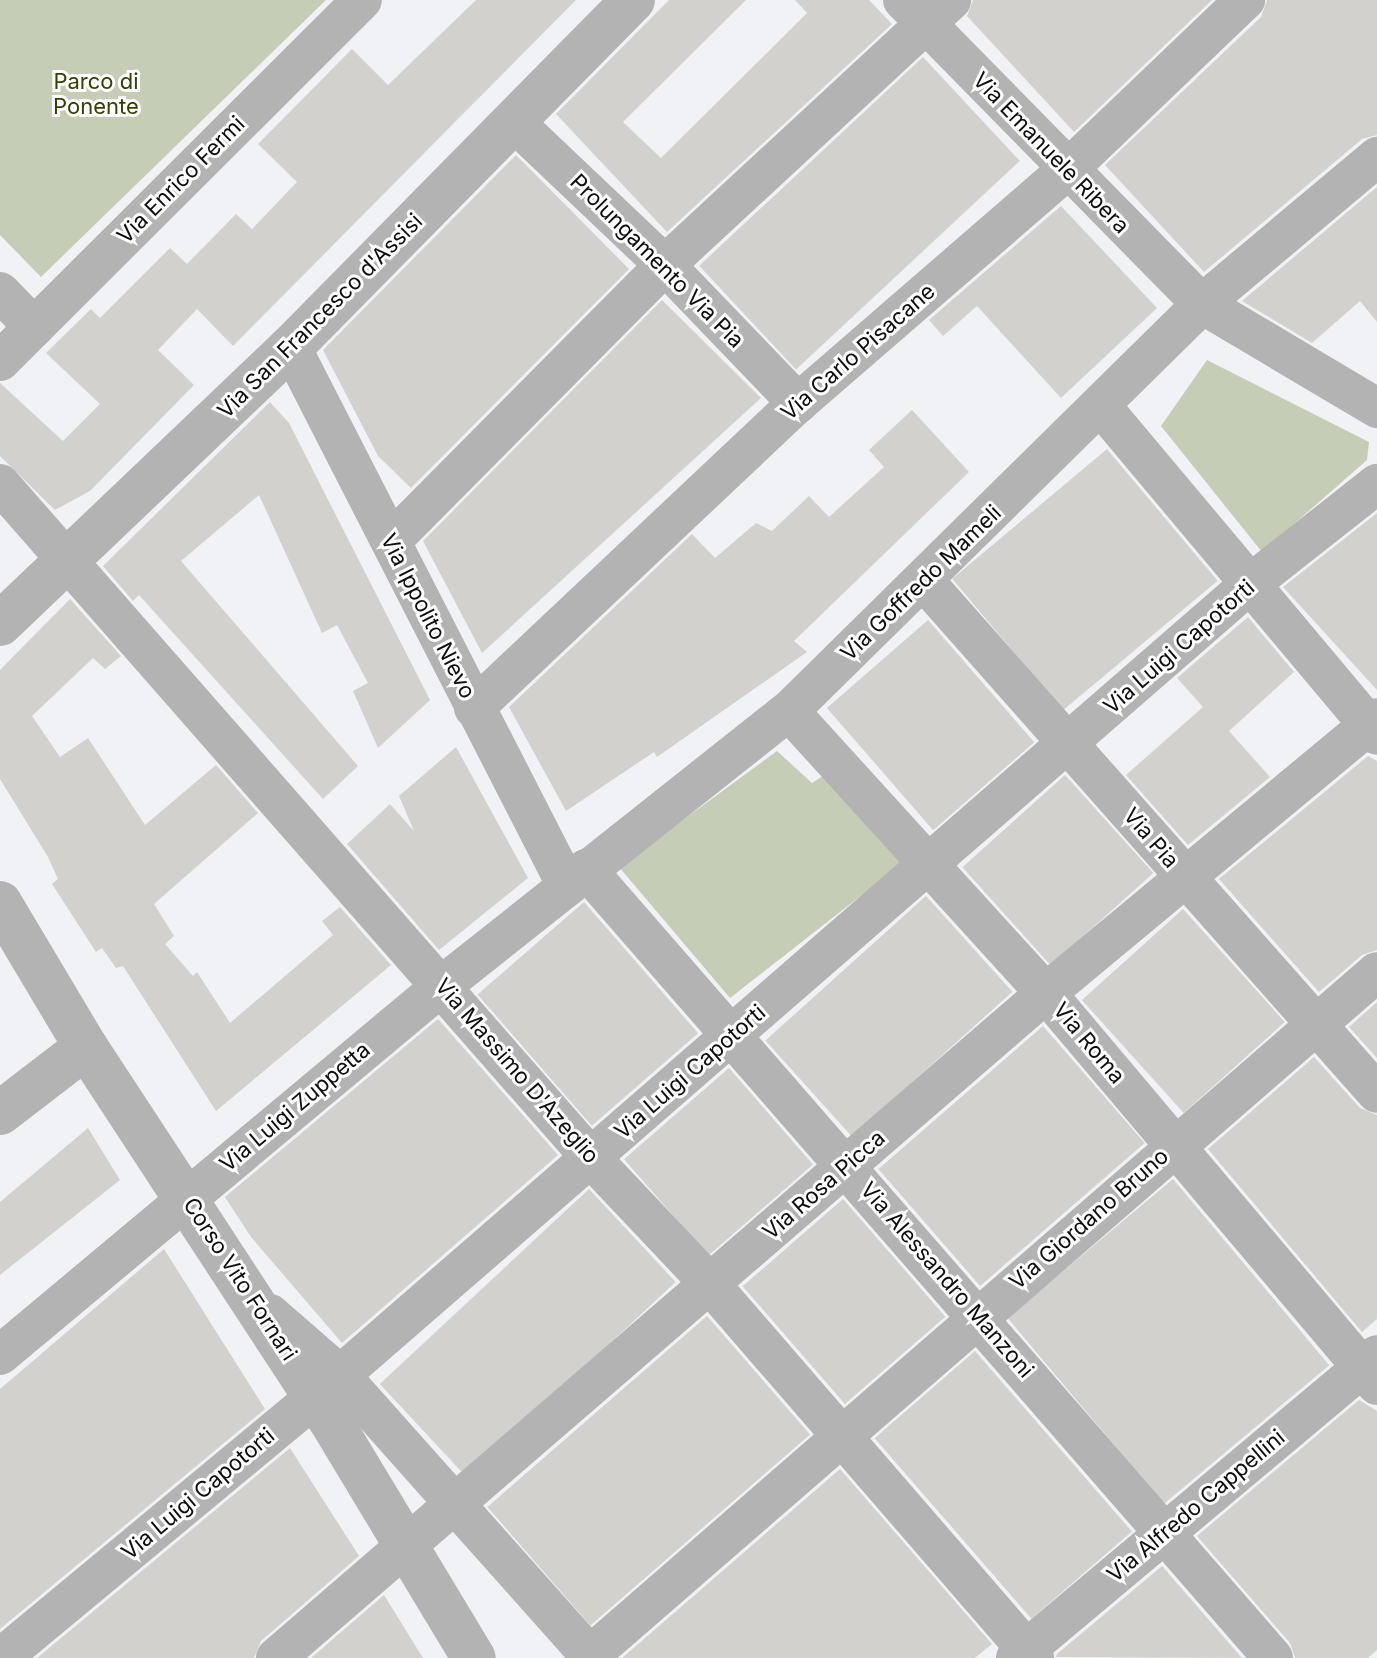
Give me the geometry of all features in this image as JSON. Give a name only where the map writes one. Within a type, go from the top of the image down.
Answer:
[{"type":"street","name":"Via Enrico Fermi","points":[[0,361],[362,0]]},
{"type":"street","name":"Via San Francesco d'Assisi","points":[[0,624],[71,560],[291,347],[633,0]]},
{"type":"street","name":"Via Carlo Pisacane","points":[[474,708],[798,403],[1066,171],[1245,0]]},
{"type":"street","points":[[391,541],[665,265],[927,8]]},
{"type":"street","name":"Via Emanuele Ribera","points":[[927,8],[1066,171],[1202,304],[1377,408]]},
{"type":"street","name":"Prolungamento Via Pia","points":[[513,121],[665,265],[798,403]]},
{"type":"street","name":"Via Goffredo Mameli","points":[[444,984],[789,711],[925,582],[1202,304],[1377,157]]},
{"type":"street","points":[[0,292],[34,327]]},
{"type":"street","name":"Via Ippolito Nievo","points":[[291,347],[474,708],[576,878]]},
{"type":"street","points":[[1101,406],[1374,726]]},
{"type":"street","name":"Via Massimo D'Azeglio","points":[[0,484],[71,560],[444,984],[591,1158],[710,1284],[1025,1655]]},
{"type":"street","name":"Via Luigi Capotorti","points":[[1,1658],[327,1386],[1069,745],[1250,584],[1377,484]]},
{"type":"street","name":"Via Pia","points":[[925,582],[1377,1093]]},
{"type":"street","name":"Via Roma","points":[[789,711],[930,862],[1372,1369]]},
{"type":"street","name":"Via Rosa Picca","points":[[276,1658],[1046,993],[1374,726]]},
{"type":"street","name":"Via Alessandro Manzoni","points":[[576,878],[848,1165],[979,1316],[1162,1536],[1273,1658]]},
{"type":"street","name":"Corso Vito Fornari","points":[[0,903],[86,1047],[252,1299],[327,1386],[404,1548],[474,1658]]},
{"type":"street","name":"Via Giordano Bruno","points":[[590,1657],[1174,1144],[1377,972]]},
{"type":"street","name":"Via Luigi Zuppetta","points":[[0,1355],[444,984]]},
{"type":"street","points":[[0,1113],[86,1047]]},
{"type":"street","name":"Via Alfredo Cappellini","points":[[1025,1655],[1162,1536],[1372,1369]]},
{"type":"street","points":[[327,1386],[455,1504],[590,1657]]},
{"type":"green space","name":"Parco di Ponente","points":[[0,0],[326,0],[41,277],[0,235]]},
{"type":"green space","points":[[1207,360],[1369,442],[1367,460],[1262,552],[1161,426]]},
{"type":"green space","points":[[777,751],[812,783],[826,774],[904,862],[730,998],[619,867]]},
{"type":"building","points":[[476,0],[576,0],[233,346],[197,309],[158,350],[194,385],[90,491],[55,510],[0,456],[0,383],[63,441],[100,404],[46,353],[91,309],[100,318],[170,248],[187,264],[236,214],[252,229],[297,182],[258,144],[352,49],[388,85]]},
{"type":"building","points":[[669,0],[746,0],[623,122],[661,158],[807,13],[795,0],[869,0],[892,24],[667,232],[556,114]]},
{"type":"building","points":[[973,0],[1212,0],[1074,132],[967,16]]},
{"type":"building","points":[[1267,0],[1377,0],[1377,135],[1362,139],[1204,272],[1105,165],[1261,17]]},
{"type":"building","points":[[923,57],[1020,161],[796,370],[699,266]]},
{"type":"building","points":[[516,155],[629,269],[411,488],[378,456],[323,350]]},
{"type":"building","points":[[1377,187],[1377,322],[1360,301],[1312,343],[1242,301]]},
{"type":"building","points":[[1061,206],[1157,308],[1061,398],[977,306],[943,336],[929,320]]},
{"type":"building","points":[[662,300],[761,398],[482,653],[423,541]]},
{"type":"building","points":[[270,402],[289,423],[430,700],[378,748],[353,691],[368,683],[337,625],[322,633],[259,495],[181,561],[358,766],[323,799],[139,595],[133,601],[103,566]]},
{"type":"building","points":[[912,410],[969,472],[794,641],[807,652],[657,757],[654,752],[566,811],[509,707],[692,534],[715,558],[756,523],[772,531],[809,496],[829,517],[884,467],[869,450]]},
{"type":"building","points":[[1107,449],[1218,581],[1063,711],[952,579]]},
{"type":"building","points":[[1377,513],[1377,690],[1283,587]]},
{"type":"building","points":[[70,599],[121,656],[105,669],[93,658],[32,716],[60,757],[88,738],[145,825],[216,765],[258,813],[154,904],[174,936],[165,944],[193,976],[197,972],[230,1023],[333,935],[322,921],[340,907],[391,965],[216,1111],[123,966],[116,968],[102,948],[96,952],[52,884],[58,879],[48,857],[0,779],[0,670]]},
{"type":"building","points":[[1248,617],[1294,672],[1229,731],[1270,777],[1188,845],[1126,775],[1203,707],[1177,678]]},
{"type":"building","points":[[928,620],[1034,742],[933,830],[827,708]]},
{"type":"building","points":[[456,747],[528,878],[439,950],[347,844],[390,804],[414,831],[399,796]]},
{"type":"building","points":[[1368,756],[1377,761],[1377,950],[1362,955],[1319,992],[1219,879]]},
{"type":"building","points":[[1065,775],[1153,873],[1051,965],[962,867]]},
{"type":"building","points":[[926,896],[1012,992],[852,1136],[765,1041]]},
{"type":"building","points":[[584,902],[698,1033],[592,1126],[478,995]]},
{"type":"building","points":[[1183,909],[1285,1022],[1184,1113],[1082,1000]]},
{"type":"building","points":[[1377,1002],[1377,1058],[1349,1027]]},
{"type":"building","points":[[438,1019],[558,1155],[342,1343],[251,1237],[225,1197]]},
{"type":"building","points":[[1043,1026],[1145,1143],[980,1286],[878,1169]]},
{"type":"building","points":[[1314,1057],[1360,1108],[1377,1115],[1377,1319],[1362,1332],[1208,1149]]},
{"type":"building","points":[[729,1068],[813,1165],[708,1256],[624,1159]]},
{"type":"building","points":[[88,1128],[120,1180],[0,1275],[0,1202]]},
{"type":"building","points":[[1173,1179],[1329,1365],[1164,1504],[1008,1318]]},
{"type":"building","points":[[589,1189],[676,1282],[466,1477],[380,1384]]},
{"type":"building","points":[[843,1199],[945,1317],[845,1404],[743,1286]]},
{"type":"building","points":[[164,1249],[265,1409],[0,1629],[0,1389]]},
{"type":"building","points":[[707,1316],[810,1434],[590,1625],[487,1507]]},
{"type":"building","points":[[975,1351],[1132,1531],[1031,1619],[875,1438]]},
{"type":"building","points":[[1359,1400],[1377,1411],[1377,1650],[1368,1658],[1295,1658],[1290,1643],[1197,1536]]},
{"type":"building","points":[[290,1448],[359,1556],[261,1641],[254,1658],[37,1658]]},
{"type":"building","points":[[840,1469],[992,1644],[975,1658],[622,1658]]},
{"type":"building","points":[[1162,1566],[1242,1658],[1056,1657],[1057,1654]]},
{"type":"building","points":[[384,1595],[423,1658],[311,1658]]}]
